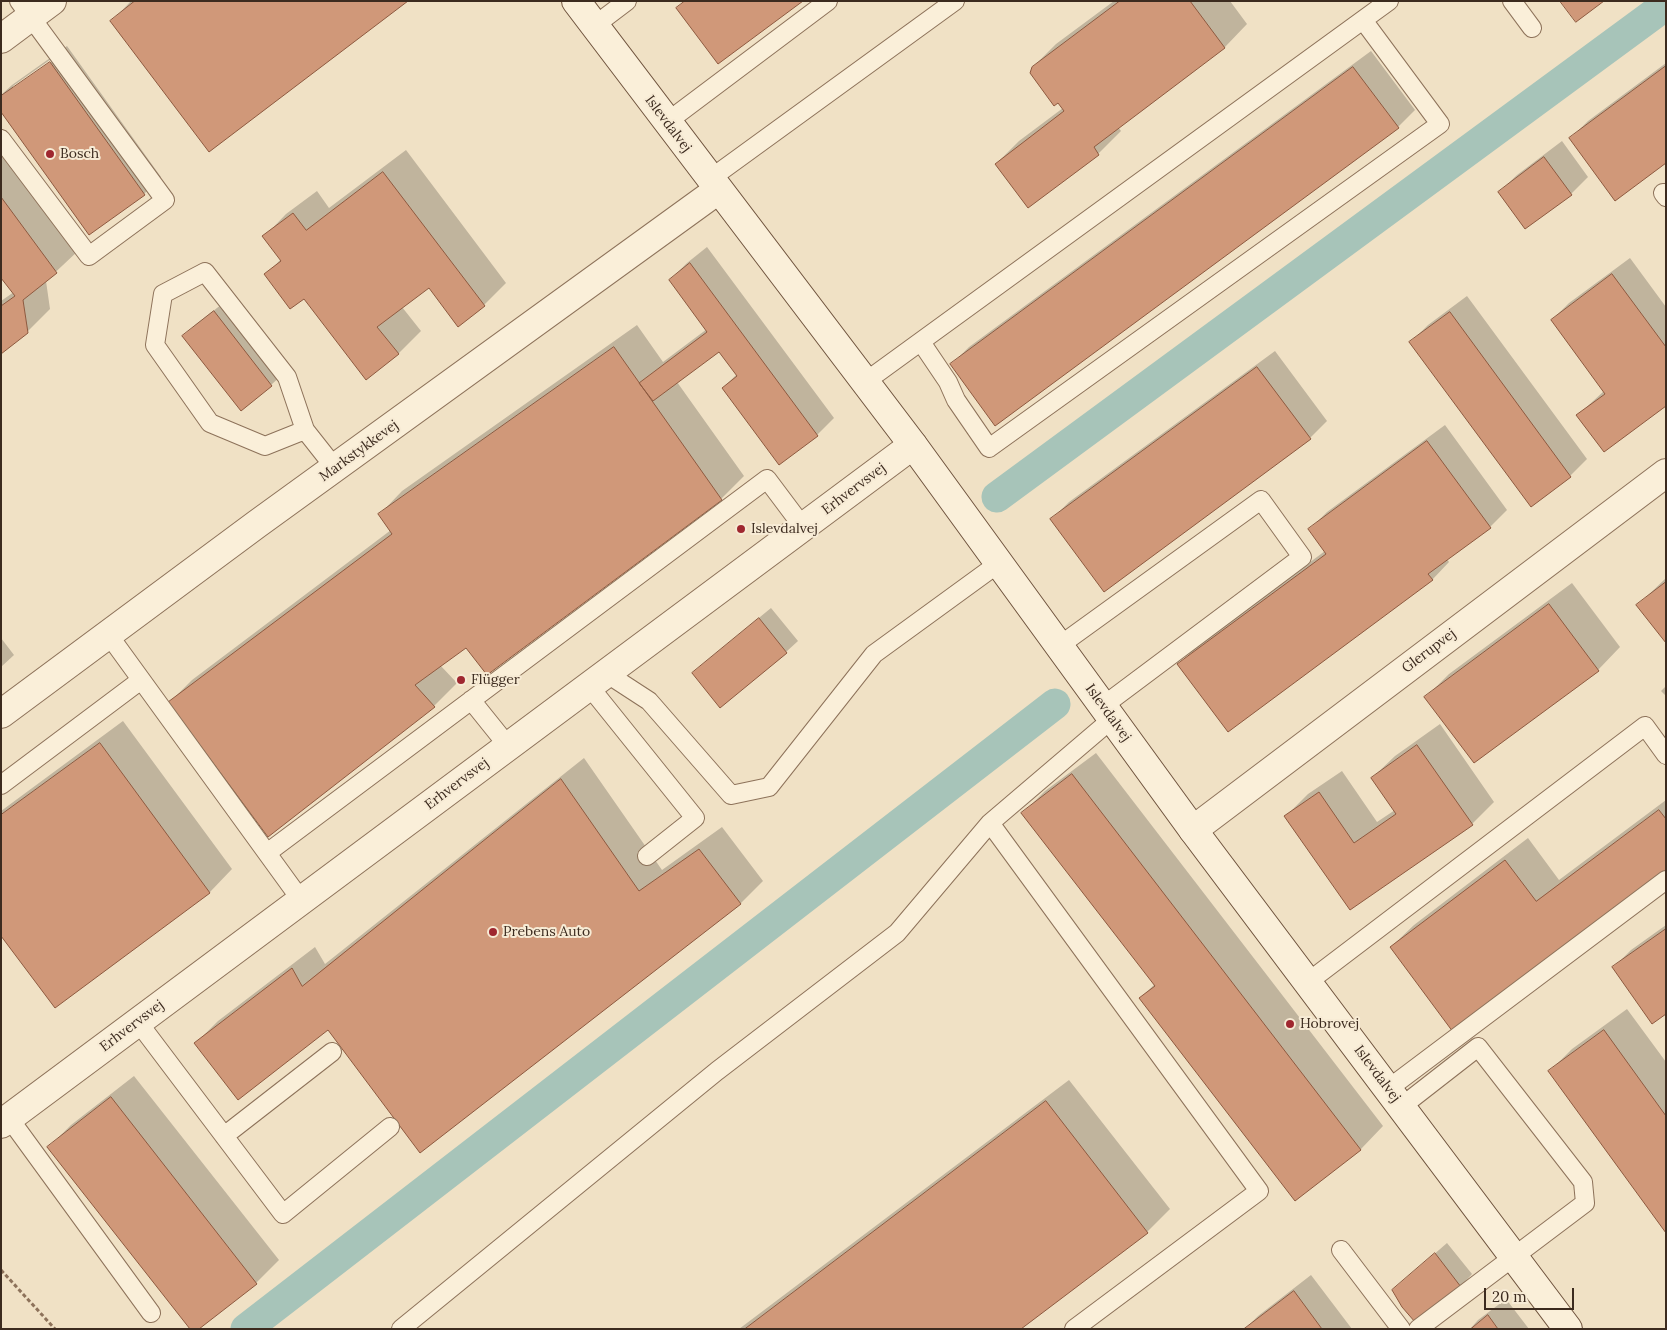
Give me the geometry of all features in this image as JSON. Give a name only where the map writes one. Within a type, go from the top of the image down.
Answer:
[{"type":"street","points":[[1,39],[25,9],[52,1]]},
{"type":"street","name":"Islevdalvej","points":[[576,1],[913,445],[1193,830],[1568,1329]]},
{"type":"street","name":"Markstykkevej","points":[[1,714],[714,185]]},
{"type":"street","name":"Erhvervsvej","points":[[4,1120],[913,445]]},
{"type":"street","name":"Glerupvej","points":[[1193,830],[1666,473]]},
{"type":"lane","points":[[594,26],[627,1]]},
{"type":"lane","points":[[667,122],[828,1]]},
{"type":"lane","points":[[714,185],[741,156],[955,1]]},
{"type":"lane","points":[[864,382],[1389,1]]},
{"type":"lane","points":[[1512,1],[1532,28]]},
{"type":"lane","points":[[1,139],[90,256],[165,200],[25,9]]},
{"type":"lane","points":[[921,342],[948,382],[956,400],[989,448],[1440,124],[1363,20]]},
{"type":"lane","points":[[305,430],[265,446],[210,423],[155,344],[164,294],[205,272],[287,377],[305,430],[335,468]]},
{"type":"lane","points":[[267,853],[766,479],[803,527]]},
{"type":"lane","points":[[401,1329],[717,1071],[898,933],[990,823],[1108,713],[1302,556],[1261,500],[1059,646]]},
{"type":"lane","points":[[598,680],[649,701],[730,795],[769,787],[874,654],[999,563]]},
{"type":"lane","points":[[108,634],[301,900]]},
{"type":"lane","points":[[1,785],[141,680]]},
{"type":"lane","points":[[598,680],[694,818],[647,856]]},
{"type":"lane","points":[[471,700],[508,746]]},
{"type":"lane","points":[[1308,982],[1645,726],[1666,755]]},
{"type":"lane","points":[[990,823],[1259,1191],[1074,1329]]},
{"type":"lane","points":[[1394,1098],[1666,880]]},
{"type":"lane","points":[[138,1022],[283,1214],[390,1127]]},
{"type":"lane","points":[[1394,1098],[1478,1047],[1583,1182],[1585,1203],[1418,1329]]},
{"type":"lane","points":[[224,1136],[332,1052]]},
{"type":"lane","points":[[4,1120],[150,1313]]},
{"type":"lane","points":[[1341,1250],[1401,1329]]},
{"type":"path","points":[[1,1270],[56,1329]]},
{"type":"building","points":[[135,1],[408,1],[209,152],[110,21]]},
{"type":"building","points":[[685,1],[803,1],[718,64],[676,8]]},
{"type":"building","points":[[1120,1],[1190,1],[1225,48],[1094,147],[1099,155],[1028,208],[995,164],[1064,111],[1058,103],[1054,106],[1030,73],[1032,67]]},
{"type":"building","points":[[1560,1],[1604,1],[1576,22]]},
{"type":"building","points":[[50,62],[145,195],[89,235],[1,112],[1,96]]},
{"type":"building","points":[[1666,66],[1666,163],[1615,201],[1569,138]]},
{"type":"building","points":[[1353,67],[1399,128],[995,426],[950,364]]},
{"type":"building","points":[[1544,157],[1572,195],[1525,229],[1498,192]]},
{"type":"building","points":[[383,172],[485,306],[458,327],[429,288],[377,327],[399,354],[366,380],[304,299],[290,309],[264,274],[281,261],[262,236],[293,213],[306,230]]},
{"type":"building","points":[[1,197],[57,273],[23,300],[28,333],[1,354],[1,306],[15,296],[1,278]]},
{"type":"building","points":[[690,263],[818,436],[779,465],[722,388],[737,376],[719,352],[653,401],[639,383],[707,332],[669,280]]},
{"type":"building","points":[[1612,274],[1666,347],[1666,406],[1604,452],[1576,415],[1605,394],[1551,320]]},
{"type":"building","points":[[214,311],[272,386],[241,411],[182,336]]},
{"type":"building","points":[[1450,312],[1571,477],[1531,507],[1409,342]]},
{"type":"building","points":[[614,347],[722,500],[487,675],[466,648],[415,685],[435,707],[268,837],[168,702],[392,534],[378,514]]},
{"type":"building","points":[[1257,367],[1311,439],[1104,592],[1050,519]]},
{"type":"building","points":[[1427,441],[1491,528],[1428,574],[1433,580],[1228,732],[1177,664],[1326,554],[1308,529]]},
{"type":"building","points":[[1666,582],[1666,643],[1636,605]]},
{"type":"building","points":[[1549,604],[1599,671],[1474,763],[1424,697]]},
{"type":"building","points":[[759,618],[787,653],[720,708],[692,673]]},
{"type":"building","points":[[100,743],[210,893],[55,1008],[1,936],[1,815]]},
{"type":"building","points":[[1417,745],[1473,825],[1350,910],[1284,816],[1319,792],[1354,843],[1396,814],[1371,778]]},
{"type":"building","points":[[1072,774],[1361,1150],[1295,1201],[1139,998],[1155,986],[1021,813]]},
{"type":"building","points":[[561,779],[639,891],[699,849],[741,904],[420,1153],[328,1030],[238,1100],[194,1043],[292,968],[302,986]]},
{"type":"building","points":[[1659,810],[1666,819],[1666,873],[1453,1032],[1390,947],[1505,860],[1536,901]]},
{"type":"building","points":[[1666,929],[1666,1014],[1652,1024],[1612,967]]},
{"type":"building","points":[[1604,1030],[1666,1116],[1666,1233],[1548,1071]]},
{"type":"building","points":[[111,1097],[257,1284],[199,1329],[190,1329],[47,1147]]},
{"type":"building","points":[[1046,1101],[1148,1233],[1021,1329],[745,1329]]},
{"type":"building","points":[[1435,1253],[1461,1287],[1415,1322],[1402,1307],[1392,1290]]},
{"type":"building","points":[[1294,1291],[1322,1329],[1244,1329]]},
{"type":"building","points":[[1488,1315],[1498,1329],[1471,1329]]},
{"type":"waterway","points":[[997,497],[1666,5]]},
{"type":"waterway","points":[[246,1329],[1055,704]]},
{"type":"place","name":"Bosch","points":[[50,154]]},
{"type":"place","name":"Islevdalvej","points":[[741,529]]},
{"type":"place","name":"Flügger","points":[[461,680]]},
{"type":"place","name":"Prebens Auto","points":[[493,932]]},
{"type":"place","name":"Hobrovej","points":[[1290,1024]]}]
